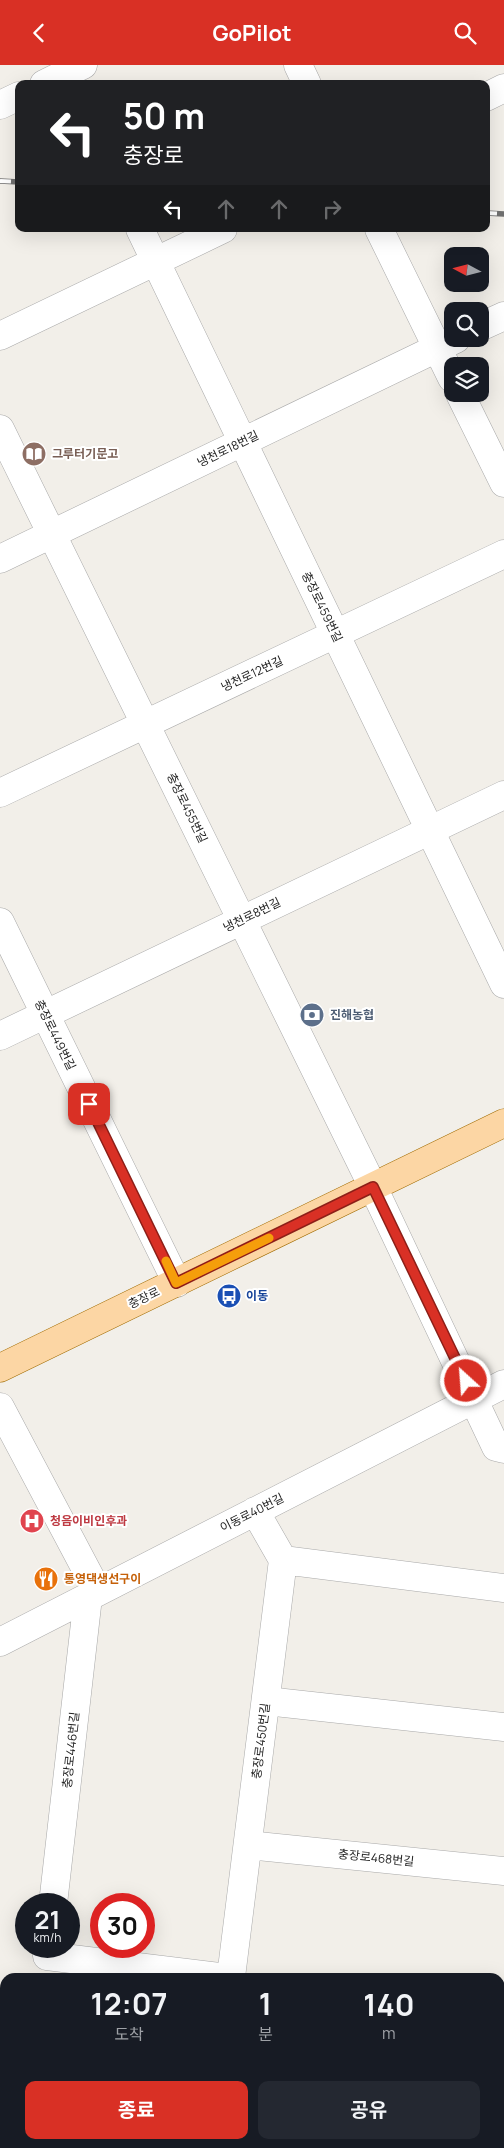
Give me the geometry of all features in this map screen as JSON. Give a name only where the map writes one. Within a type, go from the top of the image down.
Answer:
[{"type":"main road","name":"충장로","points":[[0,1368],[504,1123]]},
{"type":"street","points":[[298,65],[305,80]]},
{"type":"street","points":[[490,95],[504,88]]},
{"type":"street","points":[[0,105],[15,98]]},
{"type":"street","name":"충장로459번길","points":[[141,232],[504,984]]},
{"type":"street","points":[[0,336],[217,232]]},
{"type":"street","points":[[381,232],[444,338]]},
{"type":"street","points":[[489,323],[504,316]]},
{"type":"street","name":"냉천로18번길","points":[[0,559],[444,344]]},
{"type":"street","points":[[464,402],[504,483]]},
{"type":"street","name":"충장로455번길","points":[[0,429],[373,1187],[474,1399]]},
{"type":"street","name":"냉천로12번길","points":[[0,793],[504,554]]},
{"type":"street","name":"냉천로8번길","points":[[0,1036],[504,795]]},
{"type":"street","name":"충장로449번길","points":[[0,922],[176,1283]]},
{"type":"street","name":"이동로40번길","points":[[0,1642],[504,1384]]},
{"type":"street","points":[[474,1399],[496,1447],[504,1449]]},
{"type":"street","points":[[0,1407],[93,1594]]},
{"type":"street","points":[[255,1511],[284,1560],[504,1588]]},
{"type":"street","name":"충장로450번길","points":[[232,1973],[284,1560]]},
{"type":"street","name":"충장로446번길","points":[[54,1893],[93,1594]]},
{"type":"street","points":[[266,1701],[504,1727]]},
{"type":"street","name":"충장로468번길","points":[[248,1845],[504,1871]]},
{"type":"street","points":[[47,1960],[179,1973]]},
{"type":"railway","points":[[0,181],[15,182]]},
{"type":"railway","points":[[490,213],[504,214]]},
{"type":"slow traffic","points":[[166,1261],[176,1283],[269,1238]]},
{"type":"place","name":"그루터기문고","points":[[34,454]]},
{"type":"place","name":"진해농협","points":[[312,1015]]},
{"type":"place","name":"이동","points":[[229,1296]]},
{"type":"place","name":"청음이비인후과","points":[[32,1521]]},
{"type":"place","name":"통영댁생선구이","points":[[46,1579]]},
{"type":"route","points":[[89,1104],[176,1283],[373,1187],[466,1381]]}]
